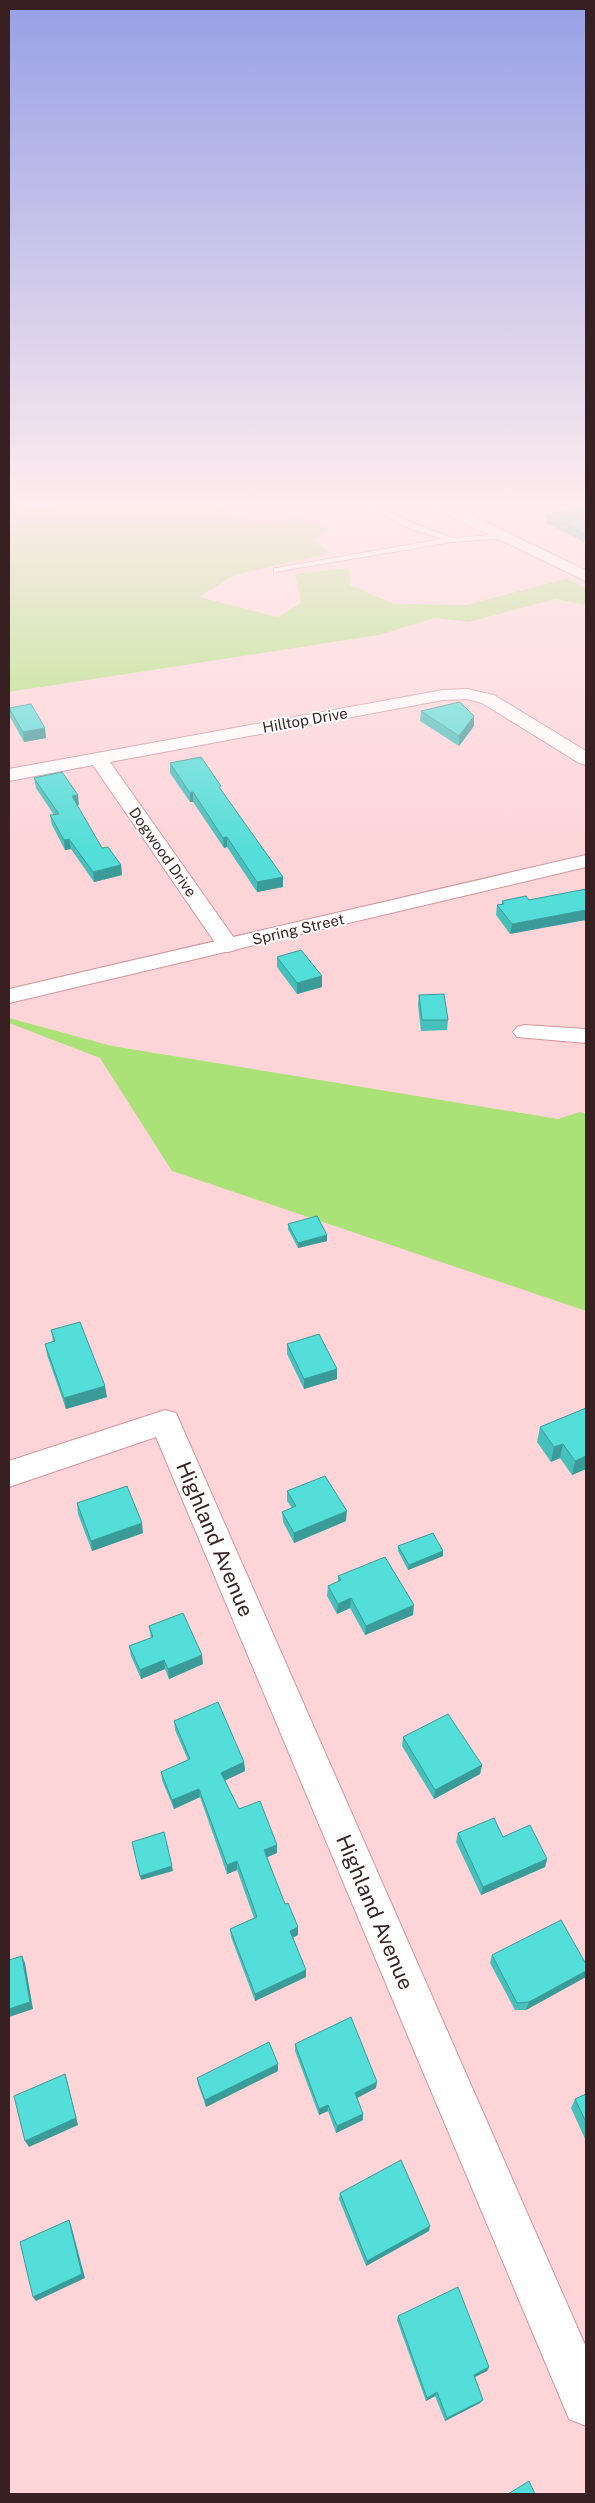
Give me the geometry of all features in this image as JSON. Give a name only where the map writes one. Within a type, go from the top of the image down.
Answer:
[{"type":"street","name":"Hilltop Drive","points":[[9,775],[443,695],[466,694],[488,698],[586,759]]},
{"type":"street","name":"Dogwood Drive","points":[[98,759],[228,945]]},
{"type":"street","name":"Spring Street","points":[[9,996],[586,861]]},
{"type":"street","points":[[525,1032],[586,1036]]},
{"type":"street","name":"Highland Avenue","points":[[9,1474],[165,1422],[586,2402]]},
{"type":"green space","points":[[9,618],[484,618],[468,622],[435,618],[379,635],[9,692]]},
{"type":"green space","points":[[9,1018],[112,1046],[558,1119],[580,1112],[586,1114],[586,1311],[172,1171],[100,1058],[9,1023]]},
{"type":"building","points":[[460,702],[474,716],[459,736],[421,711]]},
{"type":"building","points":[[31,704],[45,728],[23,732],[9,708]]},
{"type":"building","points":[[201,757],[221,786],[219,787],[283,877],[257,882],[227,837],[223,838],[193,792],[190,793],[170,763]]},
{"type":"building","points":[[62,772],[78,795],[72,796],[102,848],[108,847],[121,865],[93,872],[69,839],[64,840],[50,815],[59,814],[34,778]]},
{"type":"building","points":[[586,889],[586,910],[512,924],[497,905],[504,904],[502,901],[526,896],[529,900]]},
{"type":"building","points":[[301,950],[322,976],[297,983],[277,957]]},
{"type":"building","points":[[444,994],[448,1020],[422,1020],[419,995]]},
{"type":"building","points":[[317,1216],[327,1235],[298,1243],[288,1224]]},
{"type":"building","points":[[80,1322],[105,1386],[64,1398],[45,1344],[55,1341],[51,1330]]},
{"type":"building","points":[[319,1334],[337,1369],[304,1379],[287,1344]]},
{"type":"building","points":[[586,1408],[586,1456],[575,1461],[563,1444],[554,1447],[540,1427]]},
{"type":"building","points":[[325,1476],[347,1511],[294,1533],[282,1512],[296,1506],[287,1491]]},
{"type":"building","points":[[127,1486],[142,1523],[91,1541],[77,1503]]},
{"type":"building","points":[[433,1533],[443,1551],[409,1565],[398,1546]]},
{"type":"building","points":[[385,1557],[414,1605],[366,1626],[351,1598],[338,1604],[328,1586],[341,1580],[338,1576]]},
{"type":"building","points":[[183,1613],[202,1655],[168,1669],[164,1660],[140,1670],[129,1646],[153,1637],[149,1626]]},
{"type":"building","points":[[218,1702],[244,1762],[221,1773],[239,1809],[260,1801],[277,1845],[264,1850],[285,1904],[288,1903],[298,1927],[290,1931],[306,1970],[255,1994],[230,1929],[257,1917],[237,1861],[227,1865],[199,1789],[172,1800],[161,1772],[190,1759],[174,1721]]},
{"type":"building","points":[[448,1714],[482,1765],[435,1790],[403,1737]]},
{"type":"building","points":[[494,1818],[503,1837],[530,1825],[547,1859],[483,1887],[458,1833]]},
{"type":"building","points":[[164,1832],[172,1866],[140,1876],[132,1842]]},
{"type":"building","points":[[561,1920],[586,1964],[586,1971],[529,2002],[517,2003],[492,1955]]},
{"type":"building","points":[[22,1956],[30,2002],[9,2009],[9,1960]]},
{"type":"building","points":[[351,2017],[377,2082],[355,2093],[363,2114],[337,2126],[328,2105],[319,2109],[295,2044]]},
{"type":"building","points":[[269,2042],[278,2064],[205,2100],[197,2078]]},
{"type":"building","points":[[65,2074],[76,2118],[25,2141],[14,2096]]},
{"type":"building","points":[[586,2094],[586,2122],[575,2099]]},
{"type":"building","points":[[401,2160],[430,2226],[367,2261],[340,2193]]},
{"type":"building","points":[[69,2220],[82,2274],[33,2297],[20,2242]]},
{"type":"building","points":[[458,2287],[489,2367],[474,2375],[483,2400],[447,2418],[437,2392],[427,2398],[398,2316]]},
{"type":"building","points":[[529,2481],[535,2494],[508,2494]]}]
